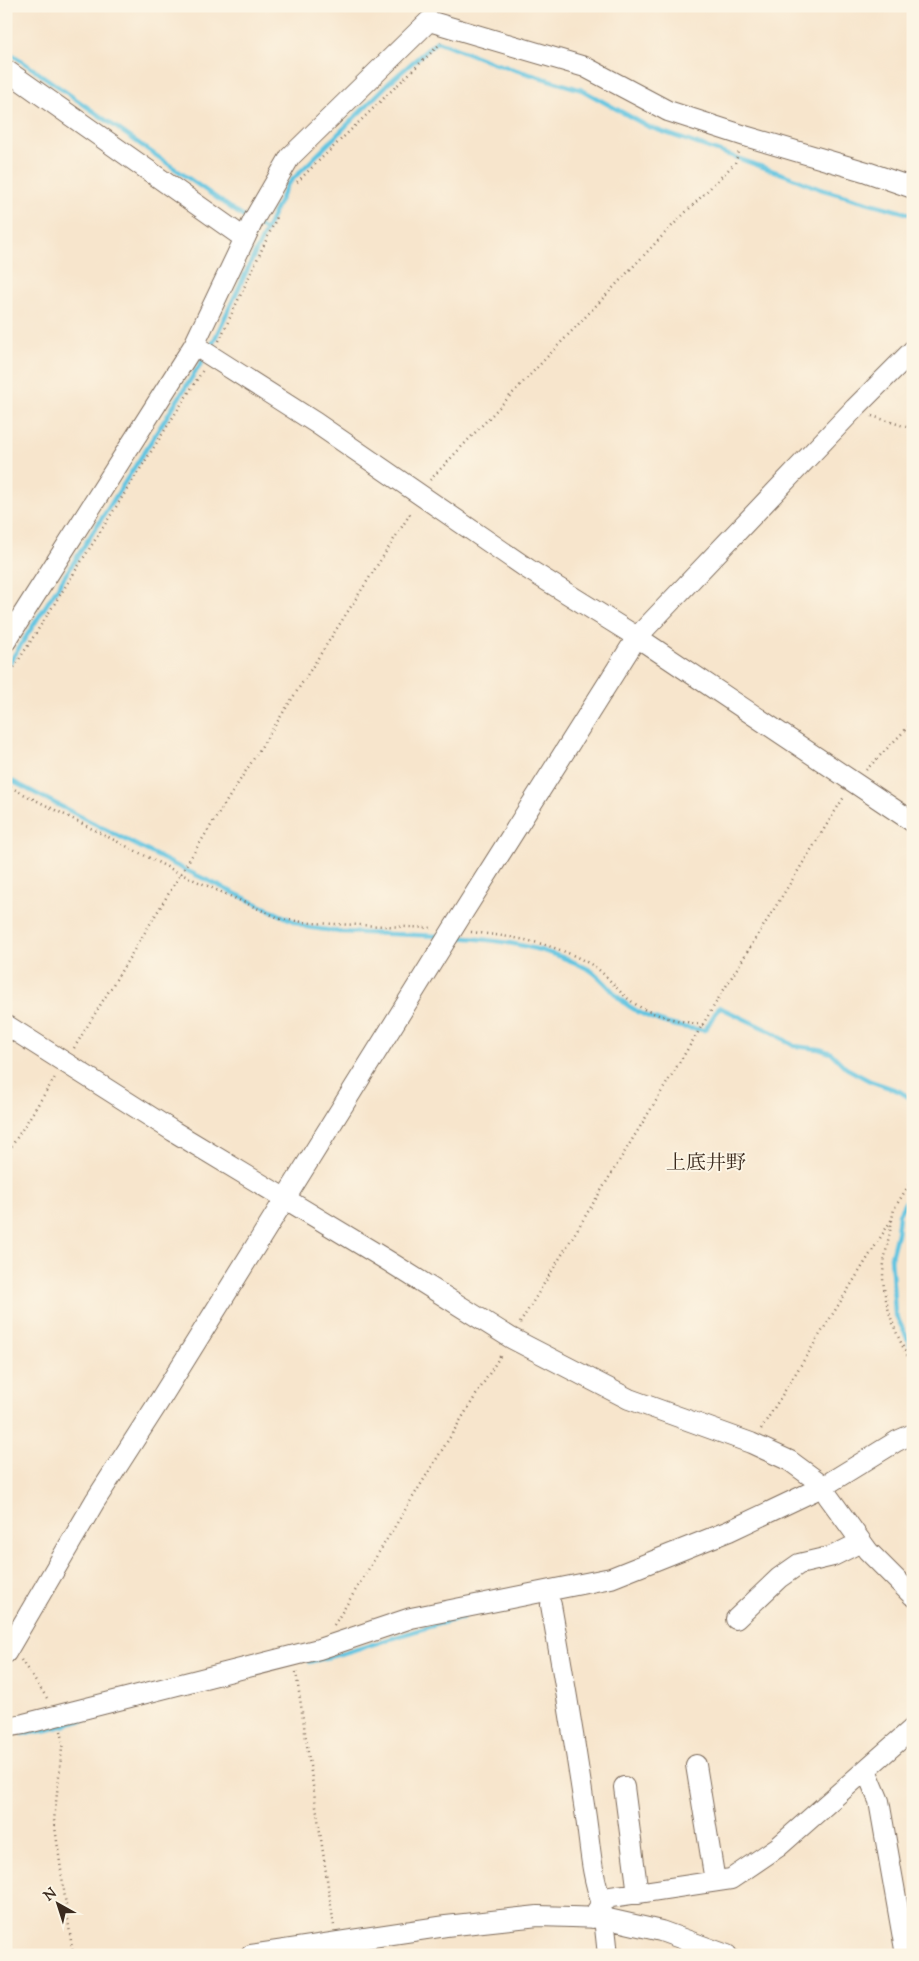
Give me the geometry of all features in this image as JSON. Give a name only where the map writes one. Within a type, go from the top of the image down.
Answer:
[{"type":"street","points":[[6,641],[194,345],[244,238],[290,157],[426,14],[456,28],[585,67],[668,111],[913,188]]},
{"type":"street","points":[[6,70],[244,238]]},
{"type":"street","points":[[194,345],[316,423],[528,569],[637,637],[913,822]]},
{"type":"street","points":[[8,1648],[95,1501],[452,929],[637,637],[855,408],[913,350]]},
{"type":"street","points":[[6,1025],[66,1061],[173,1131],[511,1338],[629,1399],[752,1444],[790,1461],[824,1486],[828,1496],[868,1551],[913,1596]]},
{"type":"street","points":[[6,1727],[57,1716],[319,1649],[412,1618],[611,1578],[729,1531],[824,1486],[889,1446],[913,1434]]},
{"type":"street","points":[[736,1619],[780,1578],[799,1564],[833,1556],[861,1542]]},
{"type":"street","points":[[550,1605],[562,1664],[586,1817],[594,1883],[608,1955]]},
{"type":"street","points":[[599,1913],[611,1897],[731,1879],[778,1847],[913,1728]]},
{"type":"street","points":[[696,1765],[715,1881]]},
{"type":"street","points":[[866,1770],[879,1800],[906,1955]]},
{"type":"street","points":[[624,1787],[638,1894]]},
{"type":"street","points":[[251,1955],[336,1941],[508,1918],[599,1913],[661,1931],[727,1955]]},
{"type":"path","points":[[291,188],[456,28]]},
{"type":"path","points":[[6,1155],[66,1061],[180,874],[422,495],[427,484],[668,230],[735,163],[745,136]]},
{"type":"path","points":[[6,680],[212,356],[278,214]]},
{"type":"path","points":[[855,408],[863,413],[913,430]]},
{"type":"path","points":[[319,1649],[853,783],[913,722]]},
{"type":"path","points":[[6,785],[180,874],[282,920],[452,929],[525,939],[563,950],[593,966],[632,1002],[655,1013],[703,1025]]},
{"type":"path","points":[[913,1178],[894,1209],[883,1278],[888,1308],[895,1332],[913,1366]]},
{"type":"path","points":[[752,1444],[892,1219]]},
{"type":"path","points":[[8,1648],[45,1695],[57,1716],[62,1740],[54,1820],[73,1955]]},
{"type":"path","points":[[292,1656],[336,1941]]},
{"type":"waterway","points":[[257,225],[266,230],[287,185],[390,82],[437,41],[493,63],[582,90],[649,127],[820,189],[913,215]]},
{"type":"waterway","points":[[6,50],[248,220]]},
{"type":"waterway","points":[[210,349],[266,230]]},
{"type":"waterway","points":[[6,668],[205,357]]},
{"type":"waterway","points":[[6,778],[173,864],[306,927],[340,932],[441,936]]},
{"type":"waterway","points":[[454,937],[524,946],[574,962],[594,973],[620,999],[638,1012],[671,1025],[705,1030],[719,1007],[772,1032],[794,1046],[819,1049],[831,1053],[846,1068],[870,1081],[899,1091],[913,1100]]},
{"type":"waterway","points":[[913,1188],[899,1214],[897,1233],[891,1257],[895,1313],[913,1350]]},
{"type":"waterway","points":[[309,1662],[462,1618]]},
{"type":"waterway","points":[[23,1734],[48,1730],[108,1713]]},
{"type":"district","name":"上底井野","points":[[706,1164]]}]
